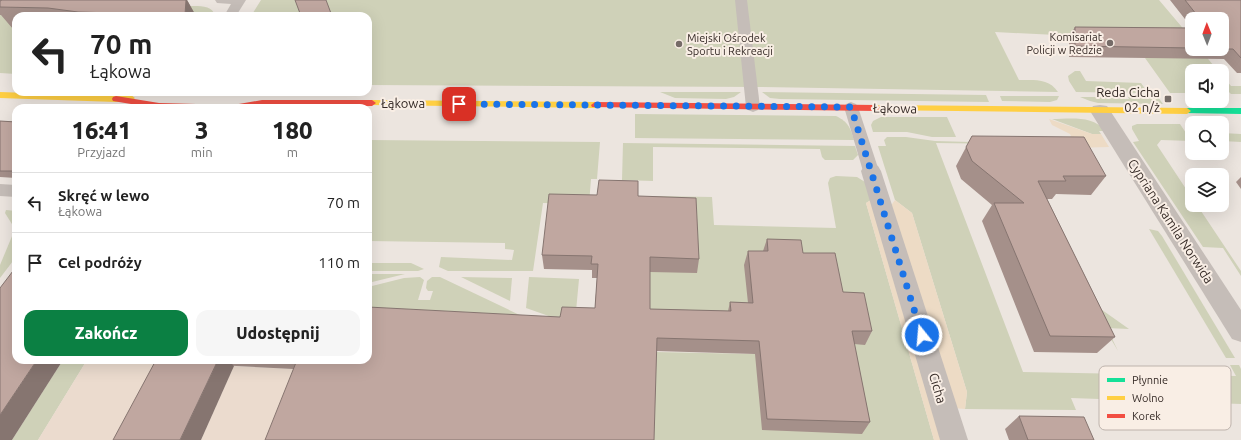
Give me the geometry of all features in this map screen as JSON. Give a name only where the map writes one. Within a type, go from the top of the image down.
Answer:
[{"type":"street","name":"Łąkowa","points":[[0,95],[12,96]]},
{"type":"street","name":"Łąkowa","points":[[13,96],[114,104],[152,96]]},
{"type":"street","name":"Łąkowa","points":[[240,96],[262,103]]},
{"type":"street","name":"Łąkowa","points":[[256,104],[851,107],[1100,111],[1241,111]]},
{"type":"street","name":"Cypriana Kamila Norwida","points":[[1100,111],[1241,331]]},
{"type":"street","name":"Cicha","points":[[871,171],[954,440]]},
{"type":"lane","points":[[222,0],[240,0]]},
{"type":"lane","points":[[232,12],[240,0]]},
{"type":"lane","points":[[741,0],[752,107]]},
{"type":"lane","name":"Cicha","points":[[851,107],[871,171]]},
{"type":"lane","points":[[0,190],[12,191]]},
{"type":"green space","name":"Miejski Ośrodek Sportu i Rekreacji","points":[[261,0],[1159,0],[1185,31],[1185,56],[1206,56],[1212,64],[1185,64],[1185,93],[1170,93],[1145,58],[1174,58],[1097,37],[995,32],[1019,80],[1036,80],[1046,82],[1054,87],[1058,92],[759,87],[372,85],[372,12],[254,12]]},
{"type":"green space","points":[[190,6],[201,6],[209,8],[214,12],[185,12]]},
{"type":"green space","points":[[0,15],[12,15],[12,74],[0,73]]},
{"type":"green space","points":[[1075,71],[1080,71],[1086,81],[1141,83],[1148,93],[1076,92],[1069,81],[1068,76]]},
{"type":"green space","points":[[1229,84],[1231,86],[1241,86],[1241,94],[1231,94],[1229,92]]},
{"type":"green space","points":[[660,92],[741,92],[734,97],[726,99],[675,98]]},
{"type":"green space","points":[[762,92],[986,95],[989,102],[780,99],[770,98]]},
{"type":"green space","points":[[1000,96],[1059,96],[1057,100],[1050,102],[1002,101]]},
{"type":"green space","points":[[1080,97],[1123,97],[1125,99],[1129,99],[1128,97],[1158,97],[1163,104],[1098,103]]},
{"type":"green space","points":[[635,114],[836,116],[848,125],[854,140],[635,138]]},
{"type":"green space","points":[[881,117],[947,117],[956,137],[932,137],[907,132],[873,132],[871,125],[873,121]]},
{"type":"green space","points":[[1052,119],[1088,120],[1094,122],[1105,131],[1099,131],[1101,134],[1092,134]]},
{"type":"green space","points":[[1137,124],[1180,124],[1185,132],[1185,141],[1161,140],[1157,145],[1185,187],[1185,212],[1202,212],[1241,271],[1241,276],[1223,248],[1203,247],[1133,142],[1139,141],[1132,129],[1132,126]]},
{"type":"green space","points":[[1229,133],[1241,134],[1241,142],[1229,141]]},
{"type":"green space","points":[[887,137],[906,137],[935,141],[1009,144],[936,143],[1023,372],[1099,373],[1099,399],[1071,398],[1076,410],[965,409],[967,392],[912,213],[895,200],[878,146],[886,146],[884,140]]},
{"type":"green space","points":[[372,140],[600,142],[597,179],[591,179],[589,204],[543,203],[533,271],[448,271],[439,267],[441,257],[512,260],[514,250],[505,249],[505,243],[372,241]]},
{"type":"green space","points":[[623,143],[855,146],[858,155],[853,160],[825,160],[822,157],[820,149],[653,147],[653,181],[622,180]]},
{"type":"green space","points":[[836,176],[857,177],[865,182],[871,200],[866,203],[934,440],[653,440],[655,352],[755,354],[844,344],[865,344],[750,326],[649,323],[614,271],[654,200],[654,196],[712,197],[714,225],[836,228],[828,183],[830,178]]},
{"type":"green space","points":[[6,210],[12,211],[12,224],[5,213]]},
{"type":"green space","points":[[1149,229],[1158,231],[1162,236],[1235,358],[1226,358]]},
{"type":"green space","points":[[12,236],[12,262],[0,278],[0,265]]},
{"type":"green space","points":[[372,263],[411,263],[424,269],[418,271],[372,271]]},
{"type":"green space","points":[[372,274],[405,274],[372,282]]},
{"type":"green space","points":[[420,277],[424,280],[418,300],[430,300],[433,291],[428,291],[426,288],[427,281],[432,277],[440,277],[547,328],[372,318],[372,286],[404,278]]},
{"type":"green space","points":[[461,277],[512,278],[510,301]]},
{"type":"green space","points":[[529,277],[579,279],[575,322],[563,321],[526,308]]},
{"type":"green space","points":[[1088,300],[1129,329],[1107,328],[1118,351]]},
{"type":"green space","points":[[60,364],[85,364],[38,440],[12,440]]},
{"type":"green space","points":[[1230,365],[1239,365],[1241,369],[1241,404],[1231,404],[1231,376],[1236,376]]},
{"type":"sand","points":[[1049,119],[1092,134],[1101,134],[1109,147],[1071,148],[1066,140],[1071,136],[1070,134],[1052,125]]},
{"type":"sand","points":[[871,200],[946,440],[934,440],[866,203]]},
{"type":"sand","points":[[895,200],[912,213],[967,392],[965,409],[953,408],[890,207]]},
{"type":"shaded area","points":[[85,364],[175,364],[136,440],[38,440]]},
{"type":"shaded area","points":[[234,366],[308,370],[282,440],[201,440]]},
{"type":"building","points":[[186,0],[185,12],[78,12],[48,8],[0,7],[0,1]]},
{"type":"building","points":[[295,0],[326,0],[330,12],[300,12]]},
{"type":"building","points":[[1185,0],[1241,0],[1241,58],[1233,49],[1229,49],[1229,12],[1194,12]]},
{"type":"building","points":[[1075,27],[1185,28],[1185,48],[1075,46]]},
{"type":"building","points":[[0,121],[12,122],[12,171],[0,171]]},
{"type":"building","points":[[972,136],[1084,137],[1106,176],[1063,176],[1066,181],[1038,181],[1115,337],[1050,336],[994,203],[1024,203],[972,161],[966,147]]},
{"type":"building","points":[[599,180],[638,181],[638,196],[696,198],[699,259],[650,257],[650,309],[731,311],[730,302],[753,303],[748,251],[768,251],[767,239],[801,240],[803,253],[835,253],[843,292],[864,293],[872,331],[852,331],[870,422],[767,419],[759,341],[657,338],[654,440],[265,440],[295,364],[372,364],[372,307],[560,317],[562,307],[595,308],[598,264],[591,264],[592,256],[542,255],[549,194],[597,195]]},
{"type":"building","points":[[12,272],[12,364],[34,364],[0,415],[0,288]]},
{"type":"building","points":[[154,364],[216,364],[180,440],[113,440]]},
{"type":"building","points":[[1019,416],[1084,417],[1094,440],[1028,440]]},
{"type":"traffic: fast","points":[[1187,111],[1241,111]]},
{"type":"traffic: slow","points":[[0,95],[12,95]]},
{"type":"traffic: slow","points":[[29,96],[116,99],[131,98]]},
{"type":"traffic: slow","points":[[372,103],[595,105]]},
{"type":"traffic: slow","points":[[877,108],[1187,111]]},
{"type":"traffic: jam","points":[[116,99],[147,104]]},
{"type":"traffic: jam","points":[[256,104],[372,103]]},
{"type":"traffic: jam","points":[[595,105],[877,108]]},
{"type":"place","name":"Komisariat Policji w Redzie","points":[[1110,43]]},
{"type":"place","name":"Miejski Ośrodek Sportu i Rekreacji","points":[[679,44]]},
{"type":"place","name":"Reda Cicha 02 n/ż","points":[[1168,99]]},
{"type":"route","points":[[459,104],[851,107],[922,335]]}]
